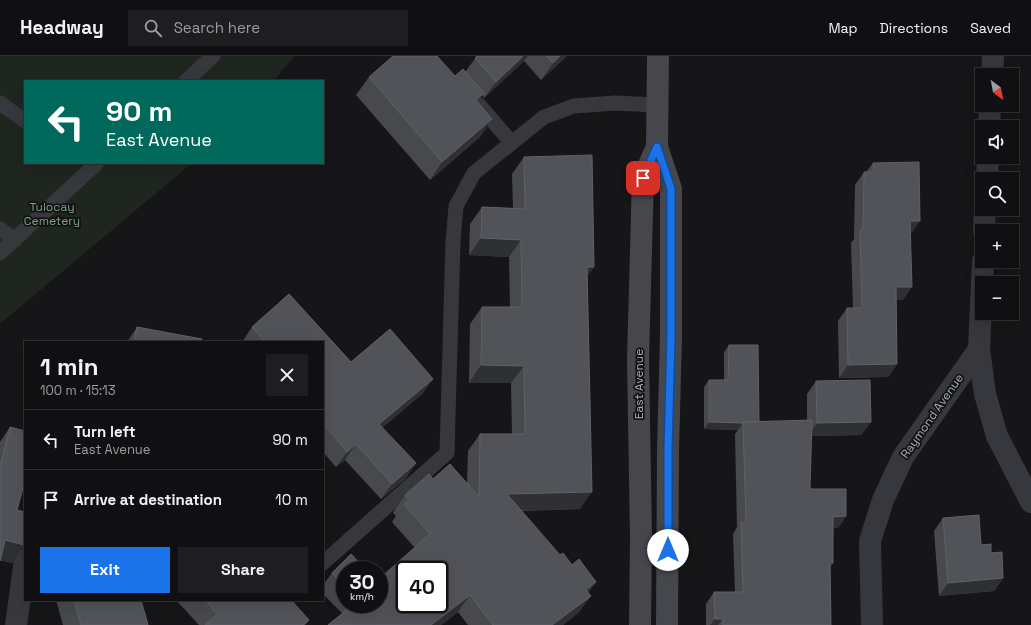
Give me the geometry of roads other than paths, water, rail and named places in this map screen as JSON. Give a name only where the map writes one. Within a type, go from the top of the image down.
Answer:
[{"type":"street","name":"East Avenue","points":[[658,56],[657,147],[671,189],[671,336],[668,450],[668,625]]},
{"type":"street","points":[[992,56],[992,68]]},
{"type":"street","name":"East Avenue","points":[[640,625],[641,537],[638,359],[643,178],[657,147]]},
{"type":"street","points":[[983,268],[979,349],[985,394],[997,436],[1031,502]]},
{"type":"street","name":"Raymond Avenue","points":[[872,625],[870,541],[883,500],[903,457],[979,349]]},
{"type":"street","points":[[16,625],[24,567]]},
{"type":"lane","points":[[187,80],[213,56]]},
{"type":"lane","points":[[471,96],[512,143]]},
{"type":"lane","points":[[324,562],[447,453],[453,242],[456,206],[474,173],[544,118],[574,106],[615,102],[657,105]]},
{"type":"lane","points":[[0,103],[24,120]]},
{"type":"lane","points":[[0,253],[90,165]]},
{"type":"lane","points":[[0,229],[15,240]]},
{"type":"park label","name":"Tulocay Cemetery","points":[[52,214]]}]
